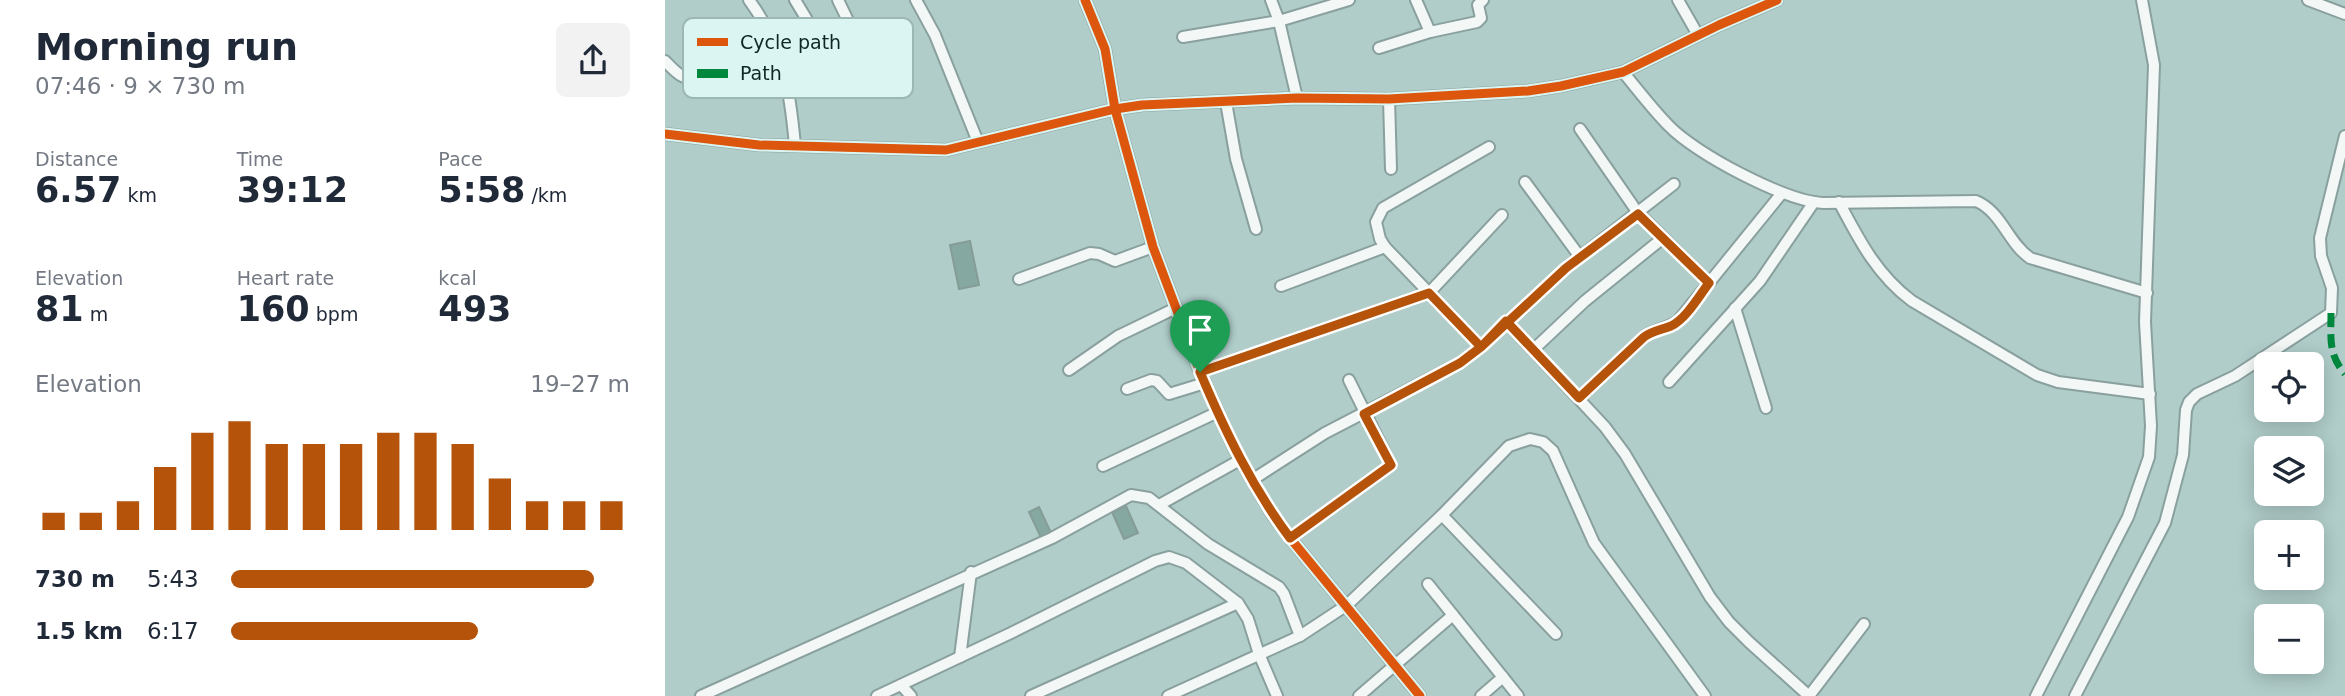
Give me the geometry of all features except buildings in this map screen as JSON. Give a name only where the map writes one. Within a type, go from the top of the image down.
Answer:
[{"type":"street","points":[[749,0],[760,18]]},
{"type":"street","points":[[795,0],[806,18]]},
{"type":"street","points":[[838,0],[847,18]]},
{"type":"street","points":[[916,0],[935,35],[978,142]]},
{"type":"street","points":[[1085,0],[1105,49],[1115,109],[1153,247],[1203,378],[1240,460],[1270,511],[1290,538],[1420,696]]},
{"type":"street","points":[[1271,0],[1279,21],[1297,98]]},
{"type":"street","points":[[1416,0],[1430,32]]},
{"type":"street","points":[[1379,48],[1430,32],[1477,22],[1481,18],[1478,5],[1483,0]]},
{"type":"street","points":[[1678,0],[1698,36]]},
{"type":"street","points":[[665,134],[759,145],[946,150],[1115,109],[1142,105],[1297,98],[1389,99],[1528,91],[1623,72],[1777,0]]},
{"type":"street","points":[[2036,696],[2128,517],[2145,471],[2151,443],[2145,330],[2154,65],[2142,0]]},
{"type":"street","points":[[2308,0],[2345,14]]},
{"type":"street","points":[[1183,37],[1279,21],[1344,1]]},
{"type":"street","points":[[665,61],[683,77]]},
{"type":"street","points":[[1623,72],[1669,126],[1686,141],[1782,193],[1814,202],[1976,201],[1994,212],[2020,249],[2030,258],[2147,293]]},
{"type":"street","points":[[790,98],[795,146]]},
{"type":"street","points":[[1389,99],[1391,169]]},
{"type":"street","points":[[1226,102],[1235,159],[1256,229]]},
{"type":"street","points":[[1580,129],[1638,214],[1709,283]]},
{"type":"street","points":[[2075,696],[2165,523],[2183,455],[2189,402],[2197,394],[2235,376],[2330,313],[2332,288],[2319,248],[2345,136]]},
{"type":"street","points":[[1481,347],[1385,247],[1377,228],[1377,217],[1383,208],[1489,147]]},
{"type":"street","points":[[1525,182],[1580,257]]},
{"type":"street","points":[[1252,480],[1325,433],[1460,363],[1580,257],[1674,184]]},
{"type":"street","points":[[1579,398],[1644,337],[1678,321],[1782,193]]},
{"type":"street","points":[[1669,382],[1759,281],[1814,202]]},
{"type":"street","points":[[1839,202],[1868,256],[1895,288],[1912,301],[2036,375],[2059,382],[2150,394]]},
{"type":"street","points":[[1127,388],[1151,380],[1157,381],[1169,394],[1203,378],[1429,293],[1502,215]]},
{"type":"street","points":[[1533,350],[1585,301],[1663,239]]},
{"type":"street","points":[[1019,279],[1090,253],[1115,261],[1153,247]]},
{"type":"street","points":[[1281,286],[1385,247]]},
{"type":"street","points":[[1069,370],[1118,336],[1176,308]]},
{"type":"street","points":[[1735,308],[1766,408]]},
{"type":"street","points":[[1506,321],[1579,398],[1625,454],[1710,597],[1749,642],[1809,696],[1864,624]]},
{"type":"street","points":[[1290,538],[1391,465],[1349,380]]},
{"type":"street","points":[[1103,466],[1218,412]]},
{"type":"street","points":[[1168,696],[1300,636],[1347,606],[1509,446],[1530,439],[1543,442],[1553,451],[1594,543],[1705,696]]},
{"type":"street","points":[[1159,505],[1240,460]]},
{"type":"street","points":[[701,696],[716,693],[971,572],[1052,537],[1125,496],[1139,495],[1159,505],[1208,544],[1279,587],[1300,636]]},
{"type":"street","points":[[1442,515],[1556,635]]},
{"type":"street","points":[[877,696],[1162,558],[1178,559],[1187,563],[1237,603],[1248,619],[1277,696]]},
{"type":"street","points":[[960,657],[971,572]]},
{"type":"street","points":[[1428,584],[1518,696]]},
{"type":"street","points":[[1031,696],[1237,603]]},
{"type":"street","points":[[1359,696],[1453,615]]},
{"type":"street","points":[[1481,696],[1503,677]]},
{"type":"street","points":[[901,685],[911,696]]},
{"type":"marked path","points":[[2331,313],[2333,353],[2345,374]]},
{"type":"cycle path","points":[[1085,0],[1105,49],[1115,109],[1153,247],[1200,372],[1234,448],[1270,511],[1290,538],[1420,696]]},
{"type":"cycle path","points":[[665,134],[759,145],[946,150],[1115,109],[1142,105],[1297,98],[1389,99],[1528,91],[1623,72],[1777,0]]},
{"type":"route","points":[[1200,372],[1234,448],[1270,511],[1290,538],[1391,465],[1364,414],[1460,363],[1481,347],[1506,321],[1566,268],[1638,214],[1709,283],[1678,321],[1644,337],[1579,398],[1506,321],[1481,347],[1429,293],[1200,372]]}]
